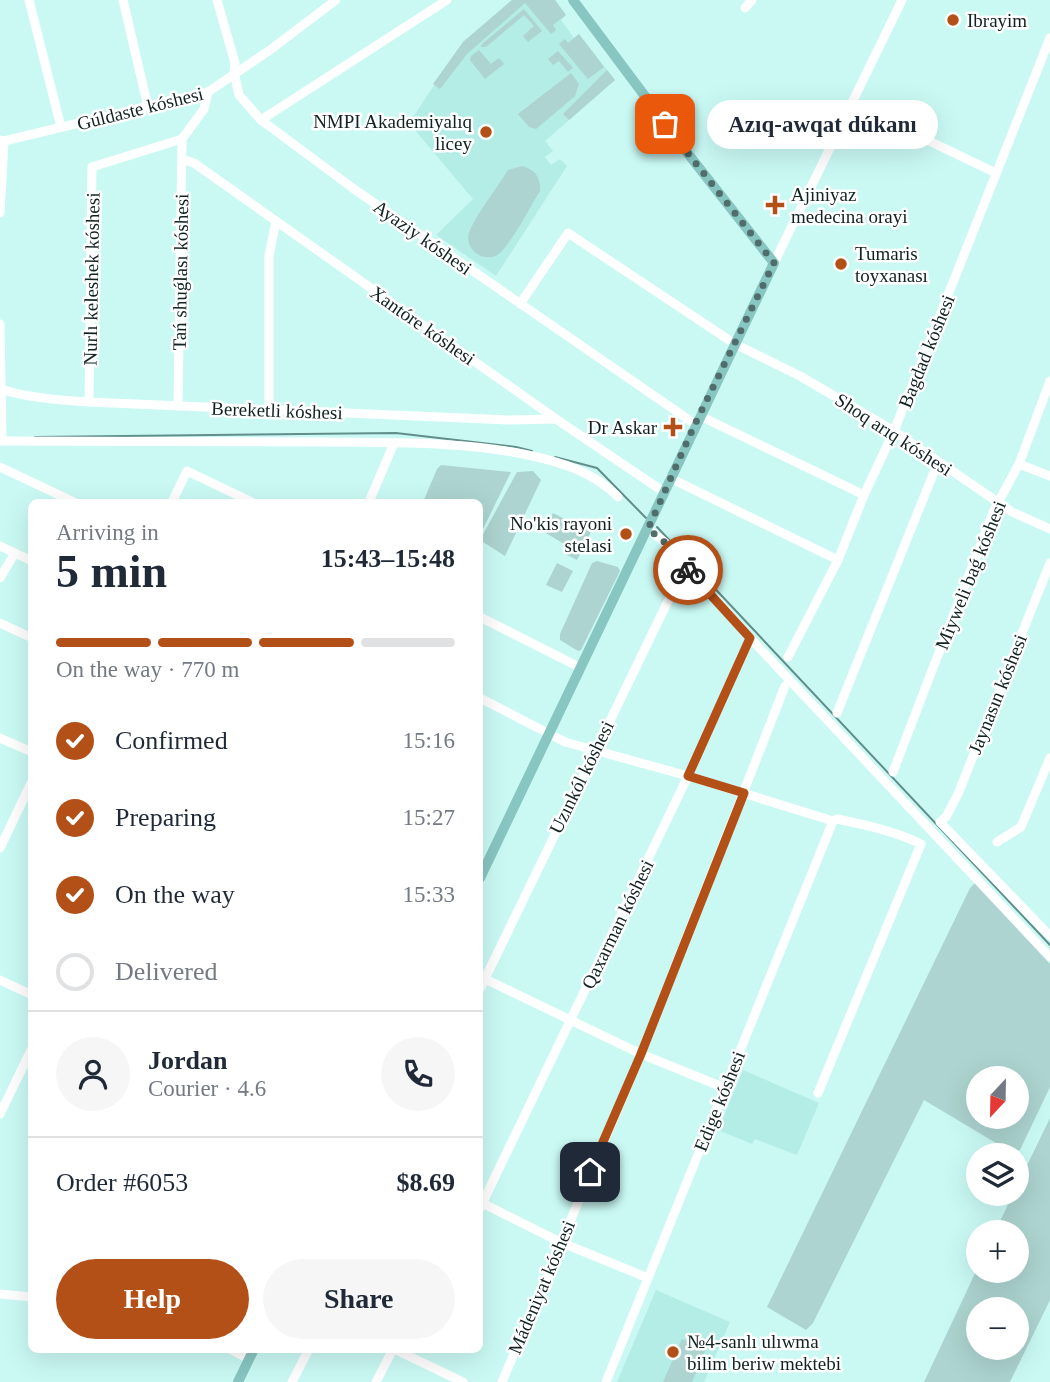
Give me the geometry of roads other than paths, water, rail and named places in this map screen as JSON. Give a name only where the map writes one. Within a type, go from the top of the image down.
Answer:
[{"type":"main road","points":[[483,872],[774,263],[573,0]]},
{"type":"main road","points":[[238,1382],[251,1354]]},
{"type":"street","points":[[29,0],[61,127]]},
{"type":"street","points":[[122,0],[148,107]]},
{"type":"street","name":"Ayaziy kóshesi","points":[[218,0],[239,95],[261,120],[363,196],[520,304],[697,420],[864,495]]},
{"type":"street","name":"Gúldaste kóshesi","points":[[2,140],[208,92],[336,0]]},
{"type":"street","points":[[261,120],[447,0]]},
{"type":"street","points":[[745,8],[752,0]]},
{"type":"street","points":[[774,263],[902,0]]},
{"type":"street","name":"Bagdad kóshesi","points":[[788,657],[838,560],[894,431],[1050,38]]},
{"type":"street","points":[[182,139],[204,109],[208,92]]},
{"type":"street","points":[[852,104],[996,173]]},
{"type":"street","name":"Tań shuǵlası kóshesi","points":[[178,405],[182,139]]},
{"type":"street","name":"Nurlı keleshek kóshesi","points":[[89,402],[92,167],[182,139]]},
{"type":"street","points":[[0,213],[2,140]]},
{"type":"street","name":"Xantóre kóshesi","points":[[182,159],[194,163],[556,419],[664,492]]},
{"type":"street","points":[[269,411],[268,256],[276,221]]},
{"type":"street","name":"Shoq arıq kóshesi","points":[[520,304],[568,233],[735,344],[800,376],[894,431],[1012,512],[1050,529]]},
{"type":"street","points":[[0,324],[1,441],[456,445],[528,455],[588,473],[604,483],[618,497]]},
{"type":"street","name":"Miyweli baǵ kóshesi","points":[[893,772],[998,502],[1019,464],[1047,397],[1050,381]]},
{"type":"street","name":"Bereketli kóshesi","points":[[1,389],[40,399],[89,402],[509,420],[556,419]]},
{"type":"street","points":[[370,499],[394,443]]},
{"type":"street","points":[[837,713],[937,462]]},
{"type":"street","points":[[1019,464],[1050,476]]},
{"type":"street","points":[[0,467],[68,499]]},
{"type":"street","points":[[173,499],[187,471],[246,499]]},
{"type":"street","points":[[670,478],[838,560]]},
{"type":"street","points":[[648,529],[667,544],[750,638],[1050,957]]},
{"type":"street","points":[[0,546],[28,559]]},
{"type":"street","points":[[0,578],[15,554]]},
{"type":"street","name":"Jaynasın kóshesi","points":[[1050,563],[958,794],[946,817],[940,822],[1050,936]]},
{"type":"street","name":"Uzınkól kóshesi","points":[[483,976],[684,566]]},
{"type":"street","points":[[483,619],[581,668]]},
{"type":"street","points":[[0,623],[28,636]]},
{"type":"street","name":"Qaxarman kóshesi","points":[[483,1198],[688,776],[750,638]]},
{"type":"street","name":"Mádeniyat kóshesi","points":[[502,1382],[641,1054],[785,686]]},
{"type":"street","points":[[483,699],[565,741],[833,821],[837,819],[904,835],[921,844],[818,1093]]},
{"type":"street","points":[[0,738],[28,750]]},
{"type":"street","points":[[997,842],[1021,827],[1050,758]]},
{"type":"street","points":[[0,848],[28,789]]},
{"type":"street","name":"Edige kóshesi","points":[[606,1382],[833,821]]},
{"type":"street","points":[[483,978],[641,1054],[725,1088]]},
{"type":"street","points":[[0,980],[28,993]]},
{"type":"street","points":[[0,1114],[28,1056]]},
{"type":"street","points":[[483,1205],[560,1242],[648,1278]]},
{"type":"street","points":[[0,1294],[28,1297]]},
{"type":"street","points":[[292,1382],[307,1353]]},
{"type":"street","points":[[376,1382],[391,1353]]},
{"type":"street","points":[[410,1353],[463,1382]]},
{"type":"waterway","points":[[35,437],[396,433],[532,451]]},
{"type":"waterway","points":[[555,457],[597,468],[646,518]]},
{"type":"waterway","points":[[657,527],[1050,945]]},
{"type":"place","name":"Ibrayim","points":[[953,20]]},
{"type":"place","name":"Azıq-awqat dúkanı","points":[[665,124]]},
{"type":"place","name":"NMPI Akademiyalıq licey","points":[[486,132]]},
{"type":"place","name":"Ajiniyaz medecina orayi","points":[[775,205]]},
{"type":"place","name":"Tumaris toyxanası","points":[[841,264]]},
{"type":"place","name":"Dr Askar","points":[[673,427]]},
{"type":"place","name":"No'kis rayoni stelasi","points":[[626,534]]},
{"type":"place","name":"№4-sanlı ulıwma bilim beriw mektebi","points":[[673,1352]]}]
